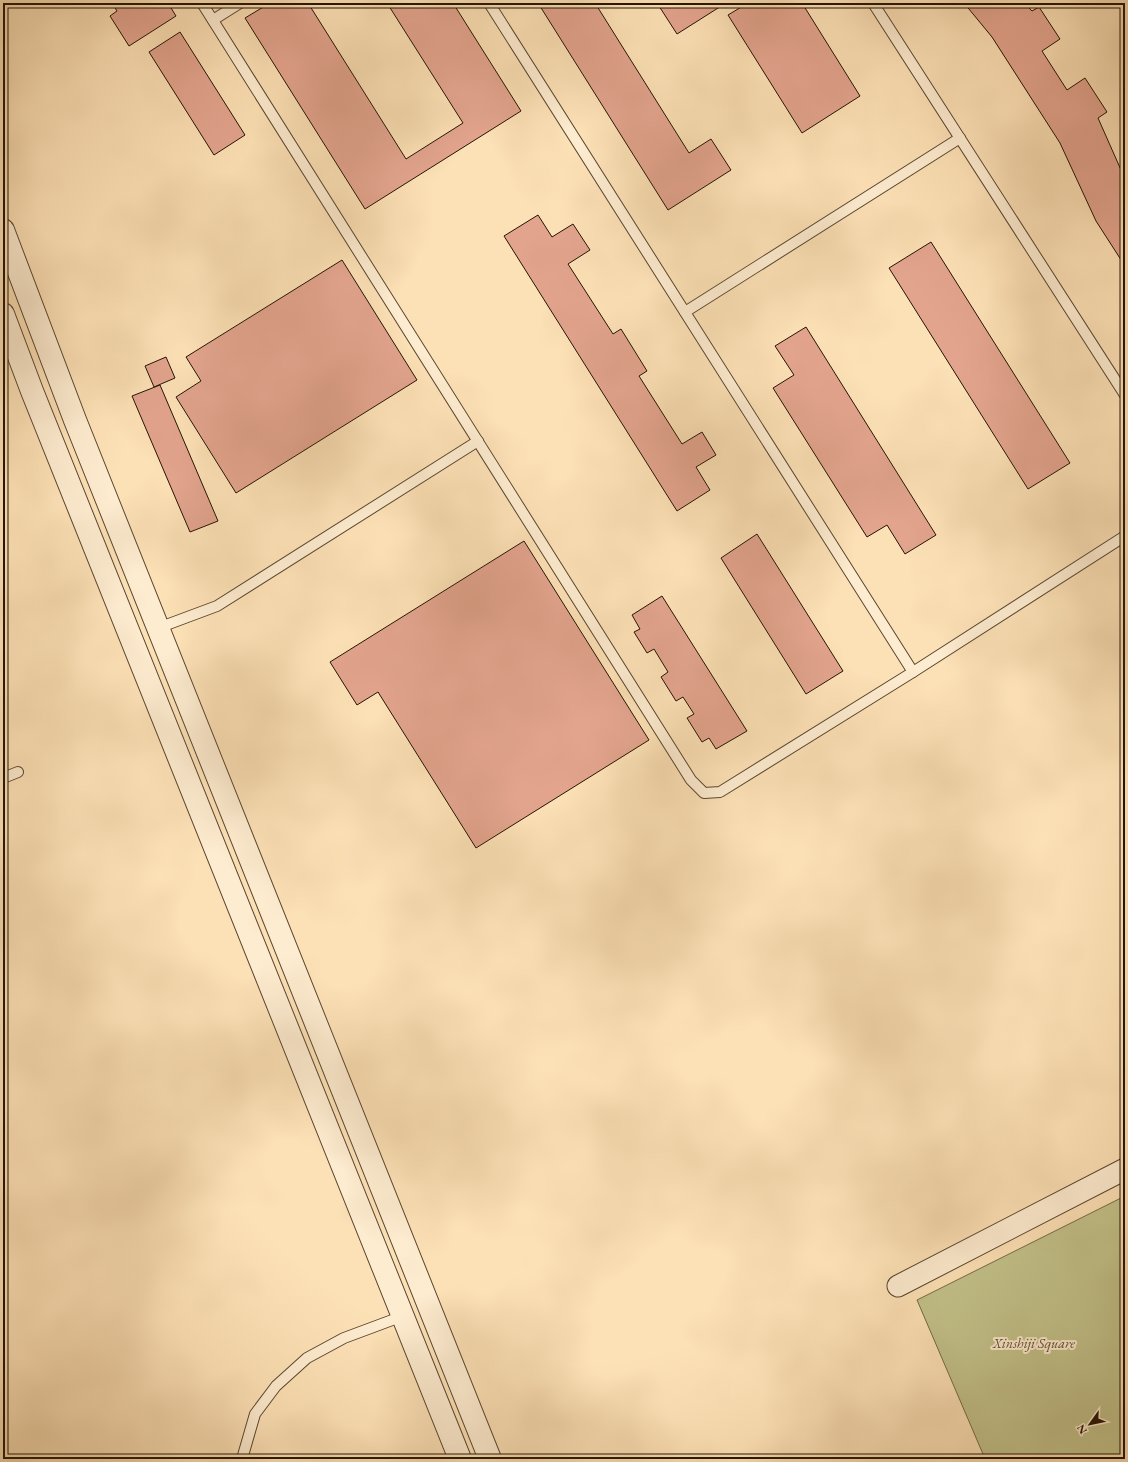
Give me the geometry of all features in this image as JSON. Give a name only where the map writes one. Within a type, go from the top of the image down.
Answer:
[{"type":"street","points":[[3,230],[78,427],[490,1459]]},
{"type":"street","points":[[3,314],[38,405],[460,1459]]},
{"type":"street","points":[[898,1286],[1125,1169]]},
{"type":"lane","points":[[202,3],[691,780],[704,793],[720,792],[913,672],[1125,536]]},
{"type":"lane","points":[[213,20],[240,3]]},
{"type":"lane","points":[[489,3],[913,672]]},
{"type":"lane","points":[[874,3],[1125,396]]},
{"type":"lane","points":[[685,312],[960,138]]},
{"type":"lane","points":[[158,628],[216,606],[478,441]]},
{"type":"lane","points":[[3,778],[18,772]]},
{"type":"lane","points":[[242,1459],[255,1414],[276,1386],[302,1362],[344,1338],[403,1316]]},
{"type":"green space","name":"Xinshiji Square","points":[[1125,1196],[1125,1459],[971,1459],[983,1454],[917,1300]]},
{"type":"building","points":[[112,3],[168,3],[176,16],[129,46],[110,16],[117,11]]},
{"type":"building","points":[[270,3],[308,3],[406,159],[463,123],[387,3],[453,3],[521,111],[365,209],[245,18]]},
{"type":"building","points":[[538,3],[595,3],[689,153],[711,139],[731,170],[668,210]]},
{"type":"building","points":[[657,3],[726,3],[677,34]]},
{"type":"building","points":[[748,3],[802,3],[860,96],[802,133],[728,15]]},
{"type":"building","points":[[964,3],[1024,3],[1032,11],[1039,7],[1060,39],[1042,51],[1067,90],[1085,78],[1107,112],[1098,118],[1125,179],[1125,266],[1096,221],[1060,143],[992,37]]},
{"type":"building","points":[[180,32],[245,135],[214,155],[149,52]]},
{"type":"building","points":[[538,215],[552,237],[573,224],[590,250],[568,264],[613,334],[621,329],[647,371],[639,376],[682,444],[702,432],[716,455],[696,467],[710,490],[677,511],[504,236]]},
{"type":"building","points":[[931,242],[1070,463],[1028,489],[889,268]]},
{"type":"building","points":[[342,260],[417,380],[236,493],[176,397],[201,381],[186,357]]},
{"type":"building","points":[[806,327],[936,535],[905,554],[887,525],[867,537],[773,388],[794,375],[775,346]]},
{"type":"building","points":[[166,357],[175,378],[154,387],[145,366]]},
{"type":"building","points":[[160,385],[218,521],[190,532],[132,396]]},
{"type":"building","points":[[757,534],[843,671],[806,694],[721,558]]},
{"type":"building","points":[[524,541],[649,740],[476,848],[378,692],[357,705],[330,662]]},
{"type":"building","points":[[662,596],[747,731],[716,749],[709,738],[702,742],[687,718],[694,714],[683,697],[676,701],[661,677],[668,672],[654,649],[647,653],[634,632],[640,629],[632,615]]}]
